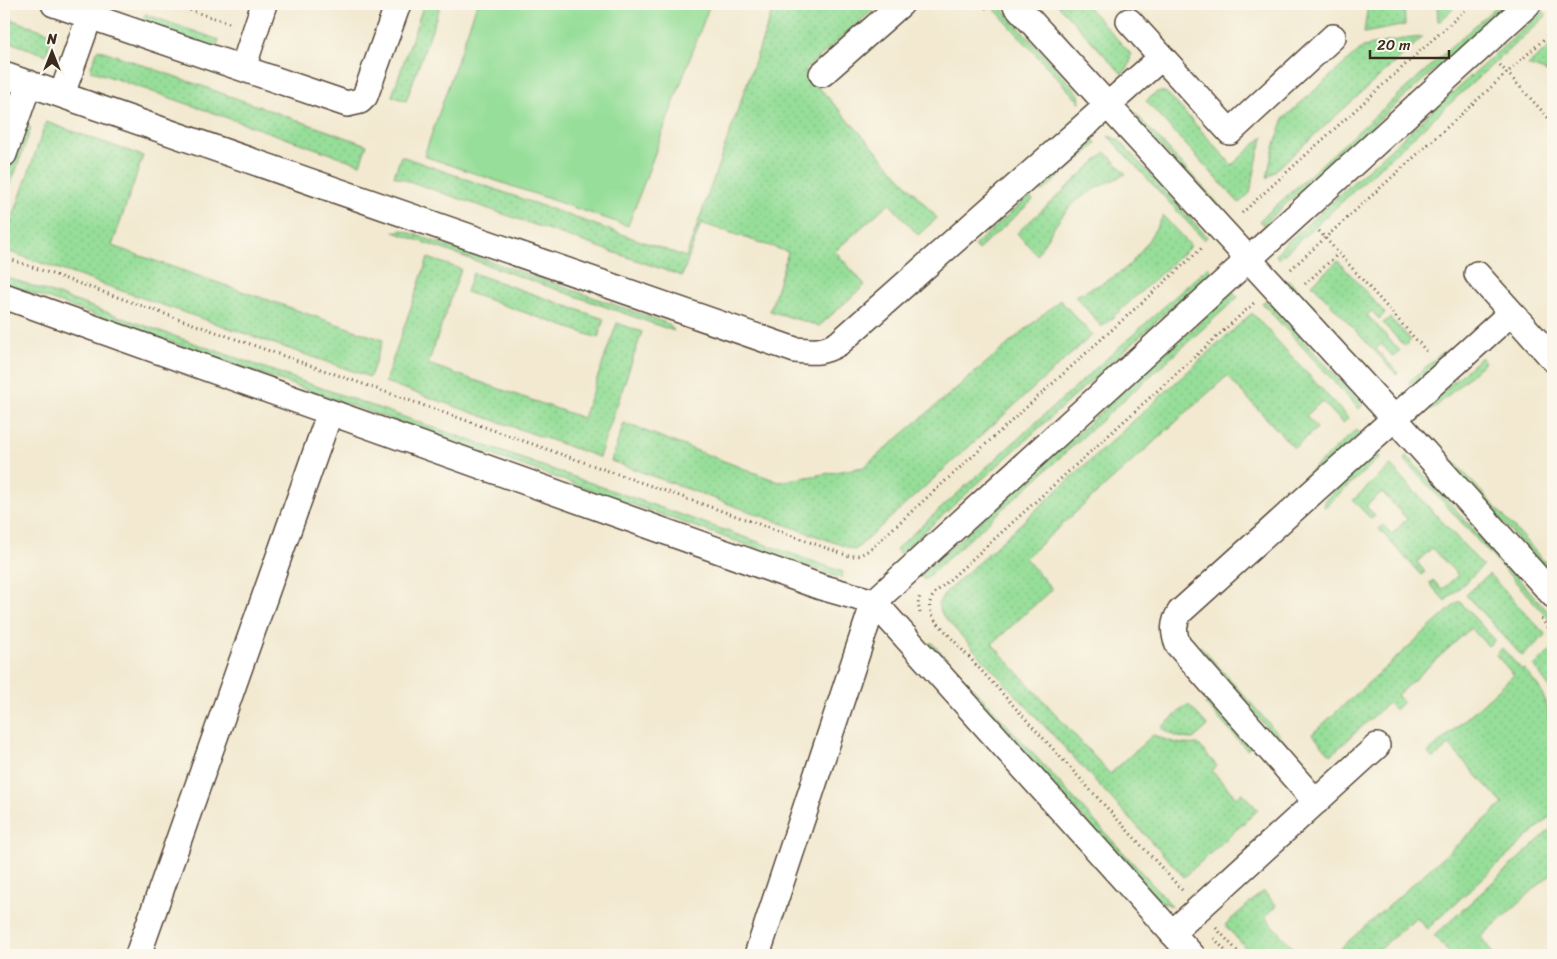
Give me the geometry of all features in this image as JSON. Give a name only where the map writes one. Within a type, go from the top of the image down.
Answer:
[{"type":"street","points":[[54,4],[92,10],[243,68],[347,104],[360,101],[365,96],[398,4]]},
{"type":"street","points":[[243,68],[264,4]]},
{"type":"street","points":[[822,74],[901,4]]},
{"type":"street","points":[[1015,4],[1394,418],[1553,595]]},
{"type":"street","points":[[757,955],[874,602],[1528,4]]},
{"type":"street","points":[[62,94],[92,10]]},
{"type":"street","points":[[1129,21],[1230,132],[1333,37]]},
{"type":"street","points":[[4,74],[795,350],[814,352],[828,350],[839,343],[1162,57]]},
{"type":"street","points":[[4,154],[29,84]]},
{"type":"street","points":[[1476,274],[1553,359]]},
{"type":"street","points":[[4,296],[821,587],[874,602],[1192,955]]},
{"type":"street","points":[[1316,802],[1178,645],[1174,628],[1176,619],[1180,612],[1511,313]]},
{"type":"street","points":[[138,955],[330,412]]},
{"type":"street","points":[[1172,933],[1377,746]]},
{"type":"path","points":[[171,4],[255,32]]},
{"type":"path","points":[[1229,955],[1195,911],[935,620],[929,605],[930,599],[1553,31]]},
{"type":"path","points":[[1493,71],[1500,64],[1553,123]]},
{"type":"path","points":[[1324,223],[1317,230],[1429,355]]},
{"type":"path","points":[[1303,286],[1338,254]]},
{"type":"path","points":[[923,619],[918,604],[920,594],[924,589]]},
{"type":"path","points":[[1195,911],[1241,955]]},
{"type":"green space","points":[[424,4],[441,4],[406,101],[392,96]]},
{"type":"green space","points":[[477,4],[710,4],[628,226],[424,156]]},
{"type":"green space","points":[[775,4],[873,4],[875,8],[804,71],[937,218],[918,235],[889,203],[835,251],[865,285],[819,326],[770,311],[788,252],[701,223],[682,276],[394,176],[401,156],[686,257]]},
{"type":"green space","points":[[990,4],[998,4],[1079,94],[1080,103]]},
{"type":"green space","points":[[1031,4],[1036,4],[1106,80],[1095,74]]},
{"type":"green space","points":[[1057,4],[1085,4],[1130,53],[1129,65],[1122,74]]},
{"type":"green space","points":[[1368,4],[1404,4],[1405,25],[1364,33]]},
{"type":"green space","points":[[1437,4],[1452,4],[1452,10],[1440,21],[1438,21]]},
{"type":"green space","points":[[1499,4],[1507,4],[1263,225],[1259,221]]},
{"type":"green space","points":[[1543,11],[1547,15],[1279,259],[1276,256],[1283,246]]},
{"type":"green space","points":[[145,14],[219,40],[214,53],[141,28]]},
{"type":"green space","points":[[4,17],[53,34],[46,55],[4,40]]},
{"type":"green space","points":[[1423,37],[1267,178],[1272,154],[1284,118],[1363,47]]},
{"type":"green space","points":[[1553,44],[1553,74],[1528,65]]},
{"type":"green space","points":[[98,49],[367,145],[360,164],[90,70]]},
{"type":"green space","points":[[1157,92],[1165,92],[1169,95],[1232,165],[1264,136],[1250,193],[1239,203],[1146,101]]},
{"type":"green space","points":[[1136,114],[1230,217],[1227,220],[1138,121]]},
{"type":"green space","points":[[46,122],[143,156],[112,246],[383,340],[370,377],[4,250],[4,243]]},
{"type":"green space","points":[[24,125],[31,128],[4,203],[4,184]]},
{"type":"green space","points":[[1108,136],[1119,140],[1207,237],[1204,240]]},
{"type":"green space","points":[[1092,139],[1096,144],[1042,192],[1039,188]]},
{"type":"green space","points":[[1106,152],[1126,174],[1095,189],[1074,203],[1055,225],[1037,255],[1017,233]]},
{"type":"green space","points":[[1029,196],[1033,200],[978,250],[974,246]]},
{"type":"green space","points":[[1163,216],[1191,246],[1102,327],[1075,296],[1105,282],[1126,268],[1145,246]]},
{"type":"green space","points":[[402,230],[669,324],[674,331],[394,232]]},
{"type":"green space","points":[[428,258],[461,269],[428,364],[583,418],[617,323],[642,332],[599,457],[385,382]]},
{"type":"green space","points":[[1338,261],[1385,313],[1379,319],[1372,311],[1367,315],[1400,351],[1393,357],[1381,344],[1376,349],[1398,373],[1396,374],[1312,284]]},
{"type":"green space","points":[[1208,267],[1212,271],[900,554],[896,549]]},
{"type":"green space","points":[[473,273],[604,319],[598,338],[466,292]]},
{"type":"green space","points":[[4,276],[843,572],[841,578],[4,283]]},
{"type":"green space","points":[[1289,280],[1383,382],[1378,385],[1285,283]]},
{"type":"green space","points":[[1233,292],[1238,297],[924,580],[920,576]]},
{"type":"green space","points":[[1060,300],[1092,335],[855,550],[611,461],[624,423],[779,482],[864,467]]},
{"type":"green space","points":[[1266,300],[1363,405],[1359,409],[1262,303]]},
{"type":"green space","points":[[1252,313],[1348,418],[1343,423],[1322,401],[1306,416],[1317,428],[1294,448],[1227,376],[1025,558],[1052,589],[992,644],[1110,774],[1153,735],[1180,744],[1198,744],[1217,766],[1212,771],[1236,797],[1242,793],[1258,810],[1184,877],[943,616],[938,604],[946,592]]},
{"type":"green space","points":[[1390,318],[1411,340],[1404,346],[1383,323]]},
{"type":"green space","points":[[1444,351],[1436,364],[1412,386],[1409,382]]},
{"type":"green space","points":[[1481,357],[1485,362],[1431,411],[1427,406]]},
{"type":"green space","points":[[1356,430],[1360,434],[1303,486],[1291,489]]},
{"type":"green space","points":[[1430,435],[1553,571],[1553,578],[1427,439]]},
{"type":"green space","points":[[1376,453],[1380,457],[1325,507],[1323,505],[1328,497]]},
{"type":"green space","points":[[1407,456],[1553,617],[1553,623],[1404,459]]},
{"type":"green space","points":[[1391,466],[1483,566],[1445,601],[1430,584],[1433,580],[1442,590],[1458,575],[1432,548],[1417,562],[1425,572],[1421,575],[1379,529],[1383,525],[1392,534],[1407,519],[1382,492],[1366,506],[1375,516],[1371,519],[1353,500]]},
{"type":"green space","points":[[1489,574],[1546,635],[1522,656],[1466,595]]},
{"type":"green space","points":[[1459,601],[1495,640],[1488,646],[1471,628],[1397,695],[1403,702],[1395,710],[1388,703],[1331,755],[1312,734]]},
{"type":"green space","points":[[931,642],[1172,906],[1159,901],[927,646]]},
{"type":"green space","points":[[1200,646],[1310,770],[1307,773],[1197,649]]},
{"type":"green space","points":[[1502,648],[1535,682],[1541,691],[1546,705],[1552,735],[1553,814],[1427,929],[1416,917],[1373,955],[1333,955],[1503,804],[1449,745],[1433,759],[1428,753],[1514,675],[1496,655]]},
{"type":"green space","points":[[1553,649],[1553,695],[1534,666]]},
{"type":"green space","points":[[1208,700],[1251,747],[1247,750],[1205,703]]},
{"type":"green space","points":[[1188,704],[1208,726],[1193,739],[1176,736],[1161,728]]},
{"type":"green space","points":[[1553,827],[1553,872],[1481,937],[1494,955],[1451,955],[1434,936]]},
{"type":"green space","points":[[1263,891],[1277,906],[1265,917],[1299,955],[1252,955],[1225,925]]}]
